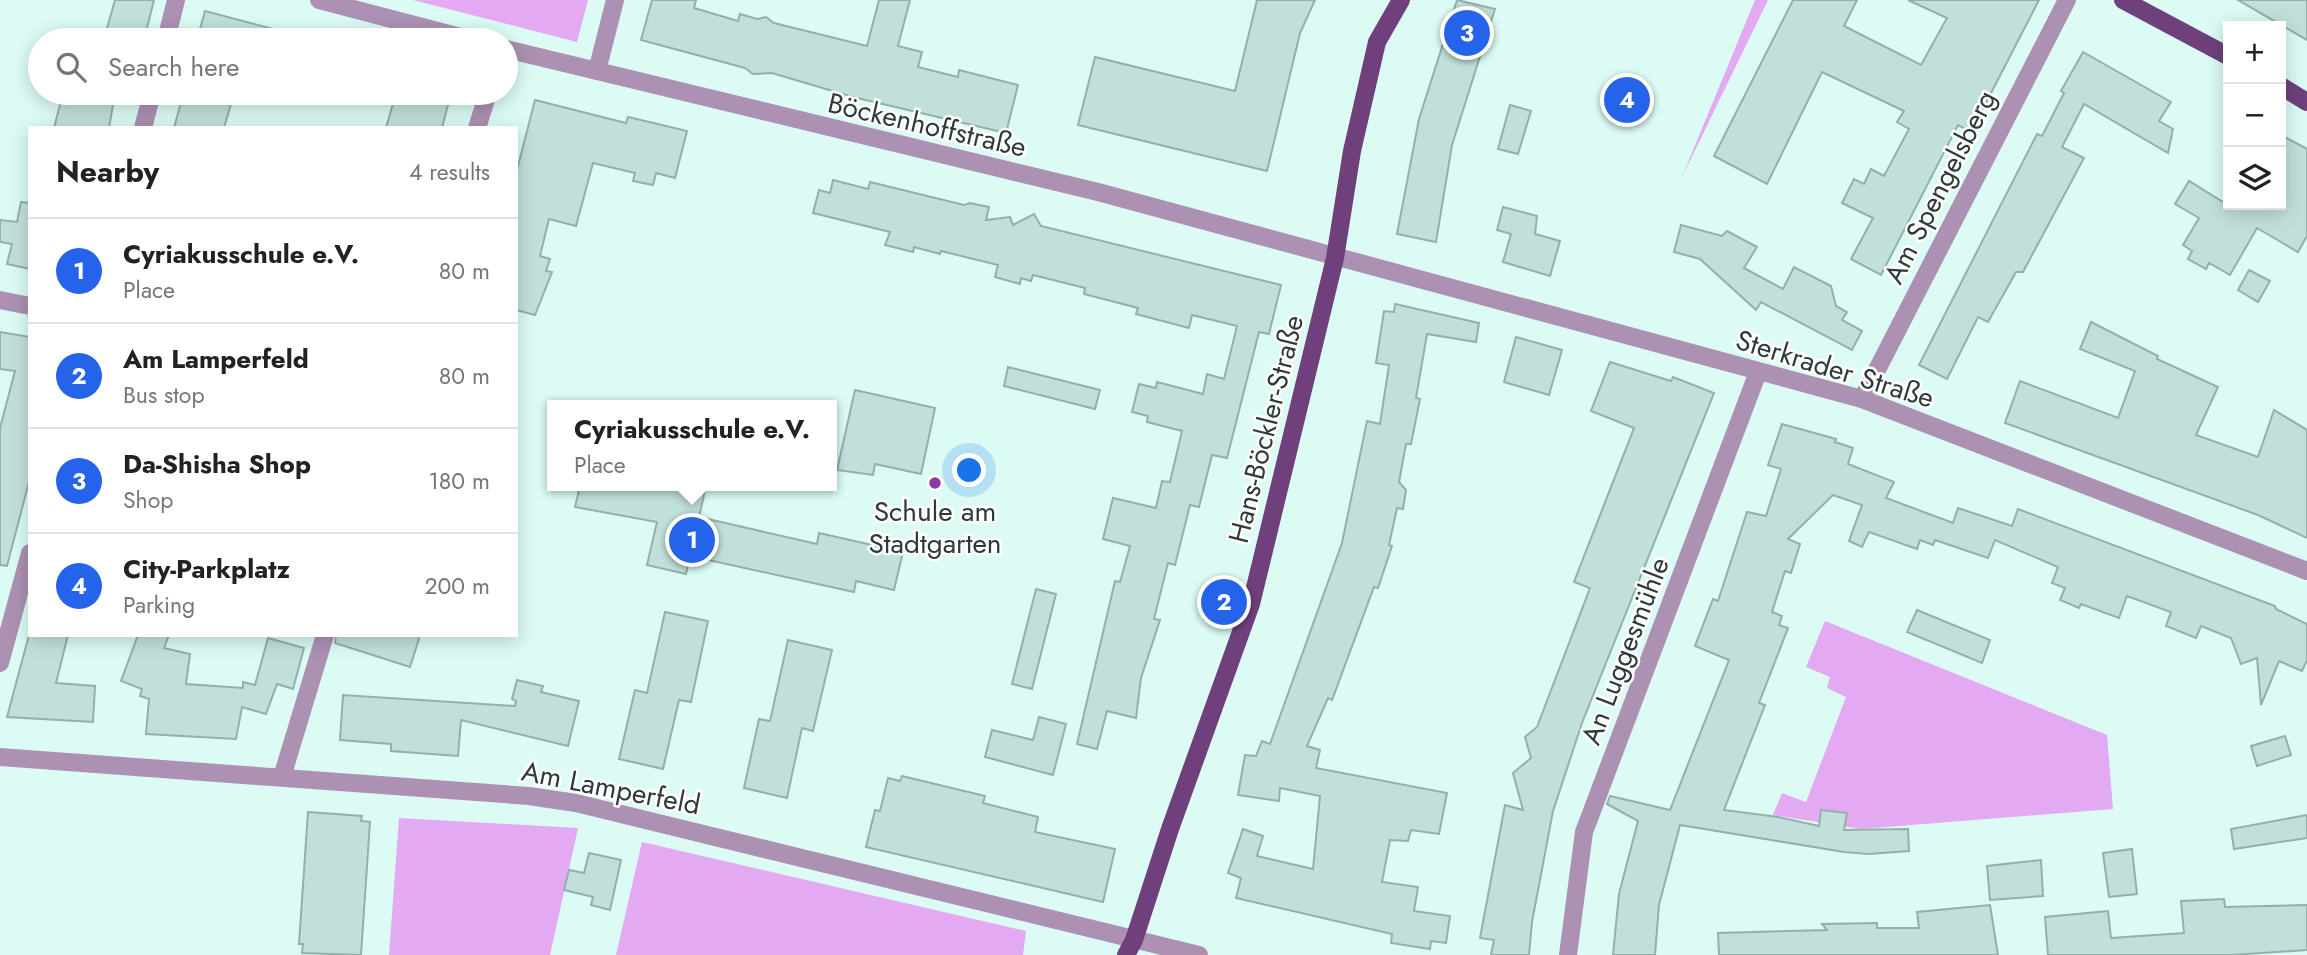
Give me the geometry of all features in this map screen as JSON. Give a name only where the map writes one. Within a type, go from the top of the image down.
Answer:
[{"type":"main road","name":"Hans-Böckler-Straße","points":[[1385,26],[1395,0]]},
{"type":"main road","name":"Hans-Böckler-Straße","points":[[1130,948],[1174,816],[1251,604],[1335,258],[1352,151],[1377,42],[1401,0]]},
{"type":"main road","points":[[2123,0],[2223,53]]},
{"type":"main road","points":[[2286,89],[2307,102]]},
{"type":"street","points":[[169,28],[176,0]]},
{"type":"street","points":[[319,0],[426,28]]},
{"type":"street","points":[[597,71],[615,0]]},
{"type":"street","name":"Am Spengelsberg","points":[[1862,399],[2067,0]]},
{"type":"street","name":"Böckenhoffstraße","points":[[518,52],[1098,192],[1335,258]]},
{"type":"street","points":[[144,126],[149,105]]},
{"type":"street","points":[[478,126],[484,105]]},
{"type":"street","name":"Sterkrader Straße","points":[[1335,258],[1862,399],[2307,571]]},
{"type":"street","points":[[0,300],[28,306]]},
{"type":"street","name":"An Luggesmühle","points":[[1568,955],[1584,832],[1759,372]]},
{"type":"street","points":[[0,663],[28,560]]},
{"type":"street","points":[[282,777],[324,637]]},
{"type":"street","name":"Am Lamperfeld","points":[[0,757],[529,796],[576,803],[1130,948],[1199,955]]},
{"type":"shaded area","points":[[413,0],[588,0],[577,42]]},
{"type":"shaded area","points":[[1755,0],[1768,0],[1682,177]]},
{"type":"shaded area","points":[[1825,621],[2107,735],[2113,809],[1861,829],[1773,815],[1782,793],[1806,802],[1846,697],[1827,688],[1830,677],[1806,667]]},
{"type":"shaded area","points":[[399,818],[578,828],[550,955],[389,955]]},
{"type":"shaded area","points":[[642,842],[1026,931],[1023,955],[616,955]]},
{"type":"building","points":[[115,0],[154,0],[147,28],[107,28]]},
{"type":"building","points":[[652,0],[696,0],[694,8],[738,21],[740,14],[757,19],[766,17],[774,23],[867,46],[879,0],[910,0],[898,46],[922,52],[918,67],[958,77],[959,70],[1018,85],[1006,133],[853,97],[772,73],[753,74],[745,68],[641,40]]},
{"type":"building","points":[[1257,0],[1315,0],[1300,33],[1267,171],[1078,125],[1095,57],[1235,91]]},
{"type":"building","points":[[1457,0],[1495,9],[1452,145],[1436,242],[1397,234],[1419,119]]},
{"type":"building","points":[[1793,0],[1857,0],[1844,26],[1921,65],[1947,18],[1908,0],[2039,0],[1971,132],[1958,125],[1881,275],[1851,259],[1873,218],[1842,203],[1854,179],[1864,184],[1871,169],[1884,176],[1909,129],[1897,122],[1904,111],[1822,72],[1767,184],[1714,156]]},
{"type":"building","points":[[2238,0],[2307,0],[2307,40],[2286,28],[2286,21],[2274,21]]},
{"type":"building","points":[[205,11],[269,28],[200,28]]},
{"type":"building","points":[[2083,52],[2171,102],[2159,121],[2173,129],[2168,153],[2084,104],[2062,147],[2084,158],[2023,272],[2016,272],[1988,322],[1978,317],[1947,379],[1919,365],[2037,134],[2042,136],[2064,93],[2061,91]]},
{"type":"building","points":[[535,100],[626,123],[628,117],[687,131],[675,178],[656,173],[653,185],[633,181],[635,173],[593,163],[576,226],[549,219],[540,256],[550,259],[546,271],[552,272],[535,315],[518,311],[518,166]]},
{"type":"building","points":[[60,105],[113,105],[109,126],[55,126]]},
{"type":"building","points":[[180,105],[231,105],[225,126],[175,126]]},
{"type":"building","points":[[393,105],[448,105],[443,126],[387,126]]},
{"type":"building","points":[[1510,105],[1531,111],[1518,154],[1498,149]]},
{"type":"building","points":[[2286,138],[2307,149],[2307,236],[2298,252],[2257,228],[2230,275],[2209,263],[2206,269],[2188,259],[2192,251],[2183,245],[2199,218],[2175,204],[2189,181],[2223,202],[2223,210],[2286,210]]},
{"type":"building","points":[[833,180],[868,189],[870,182],[964,205],[970,203],[989,207],[986,220],[1010,217],[1013,225],[1034,214],[1041,226],[1281,285],[1269,334],[1259,332],[1227,458],[1212,455],[1199,507],[1190,505],[1175,565],[1168,563],[1154,619],[1160,620],[1141,678],[1136,718],[1107,711],[1097,749],[1077,744],[1115,581],[1120,582],[1130,546],[1103,539],[1113,498],[1156,508],[1162,481],[1170,482],[1182,431],[1147,422],[1148,416],[1132,412],[1139,384],[1156,388],[1157,382],[1203,394],[1207,374],[1224,379],[1237,326],[1192,315],[1189,328],[1136,314],[1138,308],[1084,294],[1085,288],[1033,275],[1031,281],[1021,278],[1020,284],[995,277],[998,265],[941,251],[940,254],[914,247],[913,252],[885,245],[890,232],[813,213],[819,190],[830,193]]},
{"type":"building","points":[[21,202],[28,203],[28,269],[7,264],[12,244],[0,242],[0,220],[17,222]]},
{"type":"building","points":[[1503,207],[1537,216],[1535,234],[1560,241],[1550,276],[1503,262],[1511,234],[1497,230]]},
{"type":"building","points":[[1681,225],[1722,236],[1727,231],[1757,247],[1744,268],[1783,289],[1794,267],[1831,286],[1836,306],[1847,312],[1842,320],[1862,331],[1852,350],[1761,302],[1756,310],[1700,259],[1674,252]]},
{"type":"building","points":[[2249,270],[2270,281],[2258,302],[2238,290]]},
{"type":"building","points":[[1395,304],[1479,323],[1476,342],[1427,334],[1416,398],[1420,399],[1411,444],[1406,444],[1399,482],[1406,490],[1403,509],[1397,508],[1389,545],[1392,546],[1378,588],[1374,587],[1332,700],[1328,698],[1307,746],[1320,750],[1316,768],[1447,793],[1439,834],[1411,830],[1408,841],[1390,840],[1382,882],[1418,887],[1414,911],[1450,916],[1446,943],[1431,941],[1430,949],[1391,943],[1392,934],[1236,898],[1241,878],[1228,873],[1243,829],[1263,836],[1257,856],[1313,869],[1320,796],[1280,788],[1279,801],[1238,795],[1245,755],[1256,756],[1262,741],[1270,744],[1342,543],[1367,421],[1380,424],[1389,365],[1376,363],[1384,311],[1394,312]]},
{"type":"building","points":[[2091,322],[2158,356],[2157,359],[2218,387],[2196,435],[2258,457],[2274,410],[2307,430],[2307,538],[2258,515],[2005,423],[2020,381],[2118,418],[2135,371],[2080,349]]},
{"type":"building","points":[[0,332],[28,337],[28,486],[7,566],[0,565],[0,428],[15,371],[0,369]]},
{"type":"building","points":[[1516,337],[1562,350],[1549,395],[1504,382]]},
{"type":"building","points":[[1610,362],[1671,381],[1673,377],[1714,393],[1582,723],[1553,811],[1532,922],[1529,955],[1491,955],[1494,940],[1480,938],[1505,805],[1523,810],[1513,773],[1531,758],[1525,737],[1537,727],[1590,588],[1574,582],[1634,428],[1591,411]]},
{"type":"building","points":[[1008,367],[1100,390],[1095,409],[1004,386]]},
{"type":"building","points":[[855,390],[935,408],[921,474],[875,464],[873,475],[837,470]]},
{"type":"building","points":[[1782,424],[1836,439],[1835,442],[1853,448],[1848,464],[1894,482],[1886,498],[1953,523],[1958,508],[2012,526],[2018,509],[2275,606],[2276,609],[2307,624],[2307,660],[2302,671],[2279,661],[2261,705],[2257,658],[2241,664],[2231,638],[2201,626],[2196,638],[2166,626],[2171,612],[2127,596],[2119,618],[2081,604],[2079,608],[2060,600],[2065,588],[2052,583],[2058,567],[1995,540],[1988,558],[1935,540],[1933,545],[1920,540],[1917,549],[1869,532],[1862,547],[1849,541],[1862,505],[1833,495],[1788,539],[1800,544],[1791,573],[1785,571],[1772,612],[1782,616],[1779,625],[1788,628],[1759,703],[1765,705],[1724,810],[1819,826],[1821,810],[1847,813],[1844,830],[1908,829],[1909,851],[1868,854],[1844,852],[1680,825],[1659,905],[1655,955],[1613,955],[1619,894],[1638,821],[1607,804],[1610,796],[1670,810],[1729,660],[1695,646],[1713,599],[1718,601],[1747,512],[1766,516],[1781,469],[1768,465]]},
{"type":"building","points":[[579,491],[705,491],[699,517],[817,544],[819,533],[903,552],[894,590],[856,581],[854,592],[690,556],[686,574],[647,565],[657,522],[575,507]]},
{"type":"building","points":[[1036,589],[1056,594],[1032,689],[1012,684]]},
{"type":"building","points":[[1917,610],[1990,640],[1982,663],[1907,632]]},
{"type":"building","points":[[665,612],[708,621],[691,702],[679,700],[663,769],[619,759],[635,690],[647,693]]},
{"type":"building","points":[[28,637],[68,637],[56,683],[95,686],[93,722],[7,717]]},
{"type":"building","points":[[137,637],[168,637],[164,648],[190,654],[186,684],[243,688],[243,682],[255,685],[268,638],[304,648],[293,689],[277,684],[266,714],[242,707],[236,739],[146,734],[149,699],[140,696],[142,689],[121,681]]},
{"type":"building","points":[[336,637],[419,639],[410,667],[335,643]]},
{"type":"building","points":[[788,640],[832,650],[813,731],[802,728],[787,798],[744,788],[759,719],[770,721]]},
{"type":"building","points":[[517,680],[543,686],[541,692],[579,701],[568,746],[461,720],[458,756],[391,751],[391,744],[340,740],[343,695],[515,706],[516,701],[512,699]]},
{"type":"building","points":[[1039,717],[1066,724],[1053,775],[985,757],[992,730],[1033,740]]},
{"type":"building","points":[[2285,736],[2291,755],[2257,766],[2251,746]]},
{"type":"building","points":[[902,776],[985,796],[983,803],[1038,817],[1035,832],[1115,849],[1103,902],[866,847],[875,810],[880,811],[888,778],[900,781]]},
{"type":"building","points":[[308,812],[362,816],[361,821],[370,822],[361,955],[302,953],[303,944],[299,944]]},
{"type":"building","points":[[2307,815],[2307,838],[2234,849],[2231,829]]},
{"type":"building","points":[[2132,849],[2137,894],[2109,897],[2103,853]]},
{"type":"building","points":[[589,853],[621,860],[610,910],[591,905],[593,897],[564,890],[569,870],[584,873]]},
{"type":"building","points":[[2041,860],[2043,896],[1990,900],[1987,866]]},
{"type":"building","points":[[2224,899],[2225,907],[2307,905],[2307,950],[2231,955],[2048,955],[2045,917],[2108,911],[2111,938],[2184,933],[2181,901]]},
{"type":"building","points":[[1990,905],[1998,955],[1719,955],[1718,933],[1827,930],[1822,924],[1877,923],[1877,928],[1919,928],[1917,912]]},
{"type":"place","name":"Da-Shisha Shop","points":[[1467,33]]},
{"type":"place","name":"City-Parkplatz","points":[[1627,100]]},
{"type":"place","name":"Schule am Stadtgarten","points":[[935,483]]},
{"type":"place","name":"Cyriakusschule e.V.","points":[[692,540]]},
{"type":"place","name":"Am Lamperfeld","points":[[1224,602]]}]
